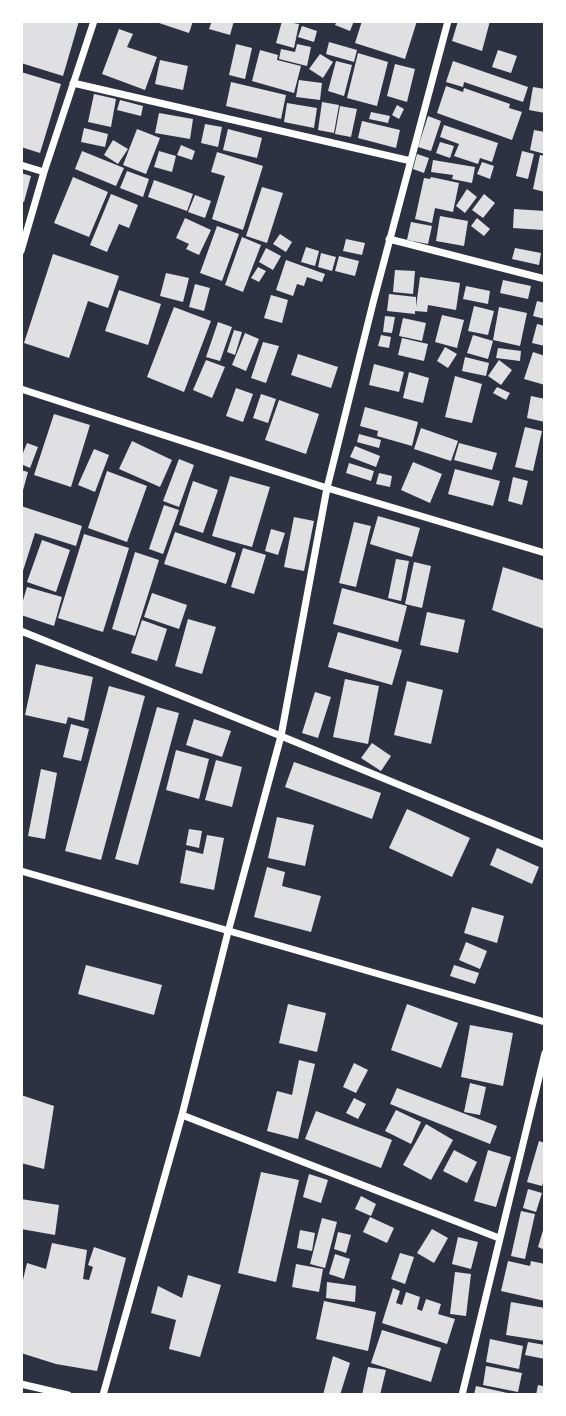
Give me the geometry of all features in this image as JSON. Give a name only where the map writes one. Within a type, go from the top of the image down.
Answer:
[{"type":"street","points":[[21,251],[94,21]]},
{"type":"street","points":[[103,1395],[182,1115],[281,736],[327,488],[389,239],[448,21]]},
{"type":"street","points":[[73,83],[411,161]]},
{"type":"street","points":[[21,165],[44,172]]},
{"type":"street","points":[[389,239],[545,279]]},
{"type":"street","points":[[21,389],[327,488],[545,553]]},
{"type":"street","points":[[21,631],[545,845]]},
{"type":"street","points":[[21,872],[545,1023]]},
{"type":"street","points":[[462,1395],[545,1053]]},
{"type":"street","points":[[182,1115],[499,1238]]},
{"type":"street","points":[[21,1384],[68,1395]]},
{"type":"building","points":[[21,21],[79,21],[63,76],[21,63]]},
{"type":"building","points":[[153,21],[193,21],[189,33]]},
{"type":"building","points":[[212,21],[234,21],[230,35],[209,29]]},
{"type":"building","points":[[282,21],[299,24],[294,48],[276,43]]},
{"type":"building","points":[[337,21],[354,21],[350,31],[335,25]]},
{"type":"building","points":[[362,21],[417,21],[405,59],[355,43]]},
{"type":"building","points":[[458,21],[490,21],[482,51],[452,41]]},
{"type":"building","points":[[302,26],[317,31],[314,42],[298,37]]},
{"type":"building","points":[[119,29],[133,34],[127,47],[157,57],[145,90],[102,74]]},
{"type":"building","points":[[329,42],[357,50],[354,62],[326,54]]},
{"type":"building","points":[[236,44],[252,48],[245,79],[229,75]]},
{"type":"building","points":[[297,44],[311,47],[307,66],[279,59],[281,49],[295,52]]},
{"type":"building","points":[[260,50],[278,55],[277,60],[301,66],[294,93],[252,81]]},
{"type":"building","points":[[498,50],[517,56],[511,73],[492,67]]},
{"type":"building","points":[[358,53],[388,62],[377,106],[347,98]]},
{"type":"building","points":[[320,54],[333,62],[323,78],[309,69]]},
{"type":"building","points":[[160,60],[188,66],[183,90],[155,84]]},
{"type":"building","points":[[336,61],[352,65],[344,96],[328,91]]},
{"type":"building","points":[[453,61],[528,87],[523,102],[464,82],[463,87],[446,82]]},
{"type":"building","points":[[395,64],[415,69],[407,102],[387,96]]},
{"type":"building","points":[[21,72],[61,84],[40,153],[21,147]]},
{"type":"building","points":[[299,80],[322,83],[320,100],[296,97]]},
{"type":"building","points":[[231,82],[286,95],[281,119],[226,106]]},
{"type":"building","points":[[446,86],[463,92],[464,88],[510,104],[509,108],[522,112],[512,140],[437,113]]},
{"type":"building","points":[[533,87],[545,89],[545,113],[529,110]]},
{"type":"building","points":[[94,94],[116,99],[111,127],[88,122]]},
{"type":"building","points":[[120,100],[143,106],[141,116],[117,110]]},
{"type":"building","points":[[322,102],[339,105],[334,133],[318,130]]},
{"type":"building","points":[[287,103],[317,108],[314,128],[284,122]]},
{"type":"building","points":[[397,105],[404,109],[399,119],[392,115]]},
{"type":"building","points":[[340,106],[357,109],[351,137],[335,134]]},
{"type":"building","points":[[371,112],[390,116],[388,123],[369,119]]},
{"type":"building","points":[[159,113],[193,119],[190,139],[155,133]]},
{"type":"building","points":[[428,116],[441,121],[431,151],[418,147]]},
{"type":"building","points":[[362,121],[400,130],[396,148],[358,138]]},
{"type":"building","points":[[205,124],[222,127],[218,147],[201,143]]},
{"type":"building","points":[[444,125],[498,143],[492,162],[480,158],[478,164],[454,156],[459,144],[440,137]]},
{"type":"building","points":[[84,128],[108,134],[105,147],[81,142]]},
{"type":"building","points":[[137,129],[160,138],[146,174],[123,165]]},
{"type":"building","points":[[228,129],[262,138],[257,158],[223,150]]},
{"type":"building","points":[[534,130],[545,132],[545,154],[530,150]]},
{"type":"building","points":[[113,140],[128,149],[118,164],[104,155]]},
{"type":"building","points":[[440,142],[454,146],[450,158],[436,153]]},
{"type":"building","points":[[181,145],[195,151],[192,160],[177,155]]},
{"type":"building","points":[[82,151],[124,168],[116,186],[75,169]]},
{"type":"building","points":[[159,151],[176,156],[172,172],[154,167]]},
{"type":"building","points":[[522,151],[534,154],[528,179],[516,176]]},
{"type":"building","points":[[217,152],[263,166],[243,230],[212,219],[225,176],[211,172]]},
{"type":"building","points":[[417,154],[429,158],[424,173],[413,169]]},
{"type":"building","points":[[540,155],[545,156],[545,192],[533,189]]},
{"type":"building","points":[[433,160],[475,167],[472,183],[452,179],[453,175],[431,172]]},
{"type":"building","points":[[482,162],[494,166],[490,179],[477,174]]},
{"type":"building","points":[[127,171],[149,179],[143,197],[120,188]]},
{"type":"building","points":[[21,173],[31,176],[24,202],[21,201]]},
{"type":"building","points":[[73,177],[108,192],[89,237],[54,223]]},
{"type":"building","points":[[424,178],[459,183],[453,212],[435,208],[432,223],[415,219]]},
{"type":"building","points":[[154,180],[193,194],[187,211],[148,197]]},
{"type":"building","points":[[262,187],[283,193],[267,243],[246,236]]},
{"type":"building","points":[[467,189],[477,197],[465,213],[456,206]]},
{"type":"building","points":[[111,194],[138,205],[129,228],[119,224],[107,252],[90,245]]},
{"type":"building","points":[[484,194],[495,203],[483,218],[472,210]]},
{"type":"building","points":[[195,195],[211,201],[205,218],[188,212]]},
{"type":"building","points":[[514,209],[545,211],[543,230],[513,228]]},
{"type":"building","points":[[440,216],[468,221],[464,246],[436,241]]},
{"type":"building","points":[[185,218],[211,230],[199,255],[186,249],[189,244],[176,238]]},
{"type":"building","points":[[477,218],[490,229],[484,236],[471,226]]},
{"type":"building","points":[[411,222],[432,226],[428,244],[407,240]]},
{"type":"building","points":[[217,226],[239,234],[222,281],[200,273]]},
{"type":"building","points":[[280,234],[292,242],[286,252],[273,244]]},
{"type":"building","points":[[242,237],[261,245],[243,292],[225,285]]},
{"type":"building","points":[[346,239],[365,243],[362,255],[343,251]]},
{"type":"building","points":[[306,247],[319,251],[315,266],[301,262]]},
{"type":"building","points":[[266,248],[281,256],[273,270],[259,262]]},
{"type":"building","points":[[515,248],[541,253],[539,265],[512,259]]},
{"type":"building","points":[[321,253],[336,257],[332,271],[318,267]]},
{"type":"building","points":[[53,254],[119,276],[108,308],[88,301],[69,358],[24,343]]},
{"type":"building","points":[[339,256],[359,261],[355,276],[335,271]]},
{"type":"building","points":[[286,260],[325,274],[322,282],[307,277],[304,286],[297,284],[293,296],[276,290]]},
{"type":"building","points":[[258,267],[266,271],[259,282],[251,278]]},
{"type":"building","points":[[395,270],[415,271],[413,294],[393,292]]},
{"type":"building","points":[[166,273],[189,278],[183,302],[160,296]]},
{"type":"building","points":[[420,277],[460,283],[456,310],[428,305],[427,312],[415,311],[415,314],[387,311],[389,294],[416,297],[416,307]]},
{"type":"building","points":[[503,280],[531,286],[528,299],[500,293]]},
{"type":"building","points":[[195,284],[210,288],[204,311],[189,307]]},
{"type":"building","points":[[466,286],[490,291],[488,304],[463,299]]},
{"type":"building","points":[[119,290],[161,304],[148,345],[105,331]]},
{"type":"building","points":[[271,295],[288,300],[282,323],[264,318]]},
{"type":"building","points":[[537,301],[545,303],[545,319],[533,316]]},
{"type":"building","points":[[474,306],[494,311],[488,335],[468,331]]},
{"type":"building","points":[[174,307],[211,321],[184,392],[147,377]]},
{"type":"building","points":[[499,307],[527,313],[520,346],[493,340]]},
{"type":"building","points":[[442,315],[464,320],[457,348],[435,342]]},
{"type":"building","points":[[385,316],[395,317],[392,333],[383,332]]},
{"type":"building","points":[[403,318],[426,323],[422,341],[399,336]]},
{"type":"building","points":[[218,322],[232,327],[220,361],[206,357]]},
{"type":"building","points":[[537,324],[545,326],[545,346],[532,343]]},
{"type":"building","points":[[234,330],[242,332],[235,355],[227,352]]},
{"type":"building","points":[[245,333],[259,339],[246,371],[232,365]]},
{"type":"building","points":[[381,335],[391,337],[389,348],[378,346]]},
{"type":"building","points":[[473,335],[493,341],[488,359],[467,353]]},
{"type":"building","points":[[402,338],[428,344],[424,361],[398,355]]},
{"type":"building","points":[[263,342],[279,346],[266,383],[251,378]]},
{"type":"building","points":[[445,347],[457,354],[448,368],[437,361]]},
{"type":"building","points":[[498,348],[521,351],[520,361],[496,358]]},
{"type":"building","points":[[533,352],[545,356],[545,385],[524,379]]},
{"type":"building","points":[[298,354],[338,367],[331,388],[291,375]]},
{"type":"building","points":[[465,357],[489,363],[486,376],[462,371]]},
{"type":"building","points":[[206,360],[225,367],[212,398],[193,390]]},
{"type":"building","points":[[499,360],[512,370],[501,385],[488,376]]},
{"type":"building","points":[[374,364],[404,372],[399,392],[369,385]]},
{"type":"building","points":[[409,372],[429,378],[423,403],[403,398]]},
{"type":"building","points":[[455,376],[482,384],[472,423],[445,417]]},
{"type":"building","points":[[497,387],[510,393],[506,400],[493,393]]},
{"type":"building","points":[[236,388],[253,394],[243,422],[226,416]]},
{"type":"building","points":[[261,394],[276,399],[268,423],[253,418]]},
{"type":"building","points":[[531,396],[545,399],[545,422],[527,418]]},
{"type":"building","points":[[279,400],[319,414],[306,454],[265,440]]},
{"type":"building","points":[[365,407],[418,422],[412,446],[377,436],[378,431],[360,426]]},
{"type":"building","points":[[54,414],[90,425],[71,487],[34,475]]},
{"type":"building","points":[[525,427],[542,431],[533,471],[515,467]]},
{"type":"building","points":[[421,428],[458,441],[451,461],[414,449]]},
{"type":"building","points":[[359,434],[381,440],[379,448],[357,442]]},
{"type":"building","points":[[132,441],[172,460],[160,487],[119,469]]},
{"type":"building","points":[[27,443],[38,447],[30,468],[21,464]]},
{"type":"building","points":[[459,443],[497,453],[492,470],[454,460]]},
{"type":"building","points":[[355,446],[380,456],[376,467],[350,457]]},
{"type":"building","points":[[94,449],[109,455],[95,492],[78,485]]},
{"type":"building","points":[[179,459],[194,465],[179,507],[163,501]]},
{"type":"building","points":[[413,462],[442,474],[430,503],[401,490]]},
{"type":"building","points":[[349,463],[374,471],[371,481],[346,473]]},
{"type":"building","points":[[455,469],[500,481],[493,506],[448,494]]},
{"type":"building","points":[[21,470],[28,472],[22,494],[21,494]]},
{"type":"building","points":[[107,471],[147,486],[127,542],[88,528]]},
{"type":"building","points":[[379,473],[392,476],[390,487],[376,484]]},
{"type":"building","points":[[230,476],[270,487],[252,547],[212,536]]},
{"type":"building","points":[[513,477],[528,481],[522,505],[508,501]]},
{"type":"building","points":[[193,481],[218,490],[203,533],[179,525]]},
{"type":"building","points":[[164,505],[179,510],[163,554],[149,549]]},
{"type":"building","points":[[21,506],[82,526],[76,546],[35,533],[22,574]]},
{"type":"building","points":[[378,516],[420,528],[412,557],[370,544]]},
{"type":"building","points":[[294,517],[314,521],[304,571],[284,567]]},
{"type":"building","points":[[354,522],[371,526],[356,587],[339,583]]},
{"type":"building","points":[[271,529],[285,533],[278,555],[265,551]]},
{"type":"building","points":[[175,532],[236,553],[226,584],[164,564]]},
{"type":"building","points":[[84,534],[129,548],[103,632],[58,618]]},
{"type":"building","points":[[42,540],[70,550],[56,592],[27,582]]},
{"type":"building","points":[[243,548],[266,555],[254,594],[231,587]]},
{"type":"building","points":[[135,552],[159,560],[135,636],[112,629]]},
{"type":"building","points":[[396,559],[409,561],[401,601],[388,598]]},
{"type":"building","points":[[414,562],[431,566],[422,608],[405,604]]},
{"type":"building","points":[[503,567],[545,581],[544,629],[492,610]]},
{"type":"building","points":[[27,587],[62,597],[54,626],[21,615]]},
{"type":"building","points":[[342,588],[407,606],[398,642],[333,624]]},
{"type":"building","points":[[152,593],[187,605],[179,629],[144,617]]},
{"type":"building","points":[[427,612],[465,620],[458,653],[420,645]]},
{"type":"building","points":[[188,619],[216,627],[202,674],[175,666]]},
{"type":"building","points":[[142,620],[167,629],[157,661],[131,653]]},
{"type":"building","points":[[338,632],[402,650],[392,685],[328,667]]},
{"type":"building","points":[[36,664],[93,677],[84,721],[68,717],[66,724],[25,715]]},
{"type":"building","points":[[345,679],[379,686],[368,744],[333,737]]},
{"type":"building","points":[[407,681],[443,690],[431,744],[394,735]]},
{"type":"building","points":[[109,686],[145,696],[101,860],[65,851]]},
{"type":"building","points":[[315,692],[331,697],[318,738],[302,733]]},
{"type":"building","points":[[157,707],[179,713],[138,865],[115,859]]},
{"type":"building","points":[[194,719],[231,731],[222,757],[186,745]]},
{"type":"building","points":[[71,724],[89,729],[81,761],[63,757]]},
{"type":"building","points":[[372,743],[391,756],[381,771],[361,758]]},
{"type":"building","points":[[176,750],[209,759],[199,799],[166,790]]},
{"type":"building","points":[[216,760],[242,767],[232,807],[205,800]]},
{"type":"building","points":[[294,762],[381,793],[372,819],[285,787]]},
{"type":"building","points":[[41,769],[57,773],[45,839],[28,836]]},
{"type":"building","points":[[407,809],[470,838],[452,877],[389,848]]},
{"type":"building","points":[[277,817],[314,825],[305,866],[268,858]]},
{"type":"building","points":[[189,829],[202,831],[199,848],[186,845]]},
{"type":"building","points":[[207,835],[224,838],[214,890],[180,883],[186,850],[203,854]]},
{"type":"building","points":[[497,848],[539,867],[532,884],[490,865]]},
{"type":"building","points":[[267,867],[285,872],[282,886],[321,896],[311,932],[254,917]]},
{"type":"building","points":[[472,907],[504,916],[497,943],[464,933]]},
{"type":"building","points":[[466,942],[487,951],[480,969],[459,960]]},
{"type":"building","points":[[86,965],[162,985],[154,1015],[78,994]]},
{"type":"building","points":[[454,965],[479,973],[475,984],[450,976]]},
{"type":"building","points":[[288,1004],[326,1013],[317,1052],[279,1043]]},
{"type":"building","points":[[407,1004],[458,1023],[441,1068],[391,1050]]},
{"type":"building","points":[[470,1025],[513,1033],[503,1086],[461,1077]]},
{"type":"building","points":[[299,1060],[315,1064],[298,1139],[267,1131],[277,1091],[292,1095]]},
{"type":"building","points":[[354,1063],[368,1070],[356,1093],[343,1087]]},
{"type":"building","points":[[470,1083],[486,1087],[480,1115],[464,1112]]},
{"type":"building","points":[[397,1088],[497,1126],[490,1144],[390,1104]]},
{"type":"building","points":[[21,1095],[54,1106],[44,1169],[21,1163]]},
{"type":"building","points":[[354,1098],[366,1104],[358,1119],[346,1113]]},
{"type":"building","points":[[396,1110],[421,1122],[411,1144],[385,1131]]},
{"type":"building","points":[[316,1111],[392,1140],[381,1168],[305,1139]]},
{"type":"building","points":[[426,1124],[453,1140],[431,1180],[403,1165]]},
{"type":"building","points":[[539,1141],[545,1143],[545,1176],[542,1186],[527,1182]]},
{"type":"building","points":[[454,1150],[477,1162],[467,1183],[443,1171]]},
{"type":"building","points":[[488,1150],[511,1157],[496,1207],[474,1201]]},
{"type":"building","points":[[261,1172],[299,1180],[276,1282],[238,1273]]},
{"type":"building","points":[[309,1174],[328,1180],[321,1203],[303,1197]]},
{"type":"building","points":[[528,1189],[542,1193],[536,1212],[523,1208]]},
{"type":"building","points":[[361,1196],[376,1204],[371,1216],[355,1209]]},
{"type":"building","points":[[21,1199],[59,1205],[55,1235],[21,1229]]},
{"type":"building","points":[[521,1211],[535,1214],[525,1259],[511,1256]]},
{"type":"building","points":[[370,1217],[394,1228],[387,1243],[363,1232]]},
{"type":"building","points":[[322,1218],[337,1222],[325,1268],[310,1264]]},
{"type":"building","points":[[545,1227],[545,1250],[538,1247]]},
{"type":"building","points":[[432,1229],[448,1238],[434,1263],[417,1253]]},
{"type":"building","points":[[300,1230],[315,1233],[312,1251],[297,1248]]},
{"type":"building","points":[[338,1232],[351,1235],[346,1253],[334,1249]]},
{"type":"building","points":[[458,1237],[478,1242],[471,1269],[452,1264]]},
{"type":"building","points":[[52,1243],[87,1250],[83,1279],[89,1280],[93,1267],[88,1265],[94,1247],[126,1258],[97,1371],[56,1364],[21,1353],[21,1288],[27,1263],[46,1269]]},
{"type":"building","points":[[400,1253],[414,1257],[405,1284],[391,1279]]},
{"type":"building","points":[[335,1254],[350,1259],[344,1279],[329,1274]]},
{"type":"building","points":[[508,1261],[530,1266],[531,1261],[545,1264],[545,1301],[501,1291]]},
{"type":"building","points":[[296,1264],[323,1269],[319,1292],[292,1287]]},
{"type":"building","points":[[455,1272],[471,1274],[466,1316],[450,1314]]},
{"type":"building","points":[[188,1275],[221,1285],[200,1357],[169,1349],[176,1320],[151,1313],[158,1286],[182,1298]]},
{"type":"building","points":[[327,1282],[356,1286],[355,1302],[326,1298]]},
{"type":"building","points":[[393,1288],[400,1291],[396,1303],[402,1305],[406,1292],[420,1297],[417,1309],[422,1311],[426,1299],[441,1304],[438,1314],[455,1319],[447,1344],[382,1323]]},
{"type":"building","points":[[324,1301],[376,1312],[368,1351],[316,1339]]},
{"type":"building","points":[[511,1302],[545,1308],[545,1341],[506,1335]]},
{"type":"building","points":[[382,1330],[441,1348],[431,1382],[371,1363]]},
{"type":"building","points":[[490,1339],[523,1346],[519,1369],[486,1362]]},
{"type":"building","points":[[528,1342],[545,1345],[545,1359],[525,1355]]},
{"type":"building","points":[[333,1356],[350,1363],[340,1395],[323,1395]]},
{"type":"building","points":[[486,1366],[522,1373],[518,1392],[483,1385]]},
{"type":"building","points":[[368,1367],[386,1370],[380,1395],[362,1395]]},
{"type":"building","points":[[544,1381],[545,1395],[536,1395],[538,1385],[543,1386]]},
{"type":"building","points":[[476,1386],[512,1394],[512,1395],[474,1395]]}]
